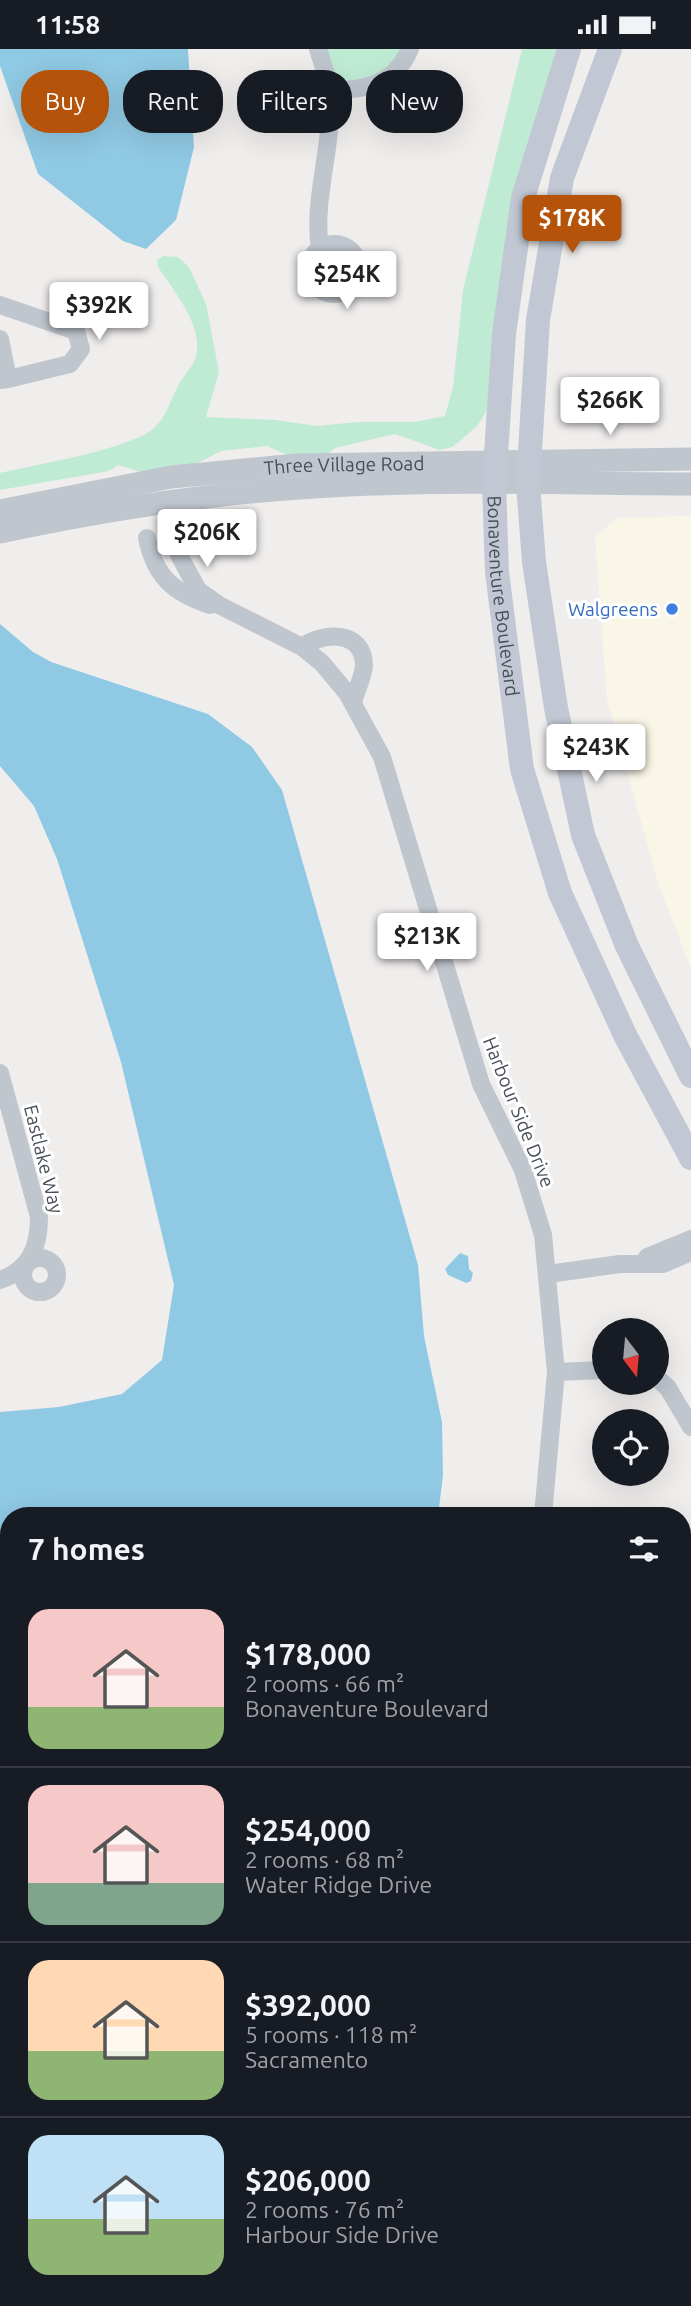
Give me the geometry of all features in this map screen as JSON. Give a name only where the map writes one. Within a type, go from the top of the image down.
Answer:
[{"type":"main road","name":"Bonaventure Boulevard","points":[[569,49],[523,198],[504,334],[494,472],[497,572],[522,769],[560,893],[625,1035],[691,1158]]},
{"type":"main road","name":"Bonaventure Boulevard","points":[[610,49],[562,178],[538,320],[529,472],[534,562],[556,708],[583,835],[626,946],[691,1076]]},
{"type":"street","points":[[318,49],[324,70]]},
{"type":"street","points":[[352,89],[381,83],[400,69],[410,49]]},
{"type":"street","points":[[320,249],[317,227],[329,133]]},
{"type":"street","points":[[0,305],[76,331],[81,349],[70,364],[4,380],[0,339]]},
{"type":"street","name":"Three Village Road","points":[[529,472],[691,459]]},
{"type":"street","name":"Three Village Road","points":[[0,511],[139,482],[297,465],[529,472],[691,484]]},
{"type":"street","name":"Three Village Road","points":[[0,531],[108,509],[172,500],[494,472]]},
{"type":"street","points":[[139,482],[172,500]]},
{"type":"street","name":"Harbour Side Drive","points":[[172,500],[179,555],[188,575],[207,598],[302,647],[322,663],[353,702],[382,757],[481,1084],[523,1170],[543,1235],[556,1371],[544,1507]]},
{"type":"street","name":"Harbour Side Drive","points":[[147,538],[152,560],[166,583],[185,596],[234,612]]},
{"type":"street","points":[[302,647],[314,639],[328,635],[346,637],[354,643],[364,666],[353,702]]},
{"type":"street","name":"Eastlake Way","points":[[0,1073],[39,1217],[39,1234],[29,1261],[19,1271],[0,1280]]},
{"type":"street","points":[[661,1259],[691,1237]]},
{"type":"street","points":[[548,1274],[661,1259],[691,1252]]},
{"type":"street","points":[[556,1371],[592,1370]]},
{"type":"street","points":[[669,1390],[691,1427]]},
{"type":"street","points":[[691,2175],[691,2192]]},
{"type":"shaded area","points":[[691,516],[691,968],[659,886],[607,700],[595,537],[617,518]]},
{"type":"green space","points":[[318,49],[410,49],[400,69],[366,70],[366,81],[352,85],[352,70],[328,70]]},
{"type":"green space","points":[[522,49],[568,49],[490,406],[477,426],[461,440],[452,447],[440,450],[395,434],[335,448],[323,458],[294,458],[267,446],[221,451],[194,465],[150,475],[118,465],[109,471],[0,490],[0,473],[125,443],[154,428],[162,418],[194,362],[197,347],[196,335],[187,311],[158,267],[157,260],[163,256],[178,257],[189,267],[206,304],[219,372],[206,417],[275,420],[317,426],[358,422],[414,422],[445,416],[453,387],[463,290]]},
{"type":"water","points":[[0,49],[188,49],[189,70],[123,70],[123,133],[193,133],[194,147],[176,220],[146,249],[123,241],[38,174],[24,133],[109,133],[109,70],[21,70],[21,126],[0,66]]},
{"type":"water","points":[[0,624],[33,652],[51,662],[208,714],[252,747],[282,790],[418,1265],[424,1336],[442,1422],[443,1476],[439,1507],[0,1507],[0,1412],[59,1407],[122,1394],[162,1360],[174,1285],[121,1062],[57,859],[34,806],[0,766]]},
{"type":"water","points":[[460,1253],[468,1256],[469,1269],[473,1273],[471,1281],[466,1283],[448,1275],[445,1269]]},
{"type":"place","name":"Walgreens","points":[[672,609]]}]
